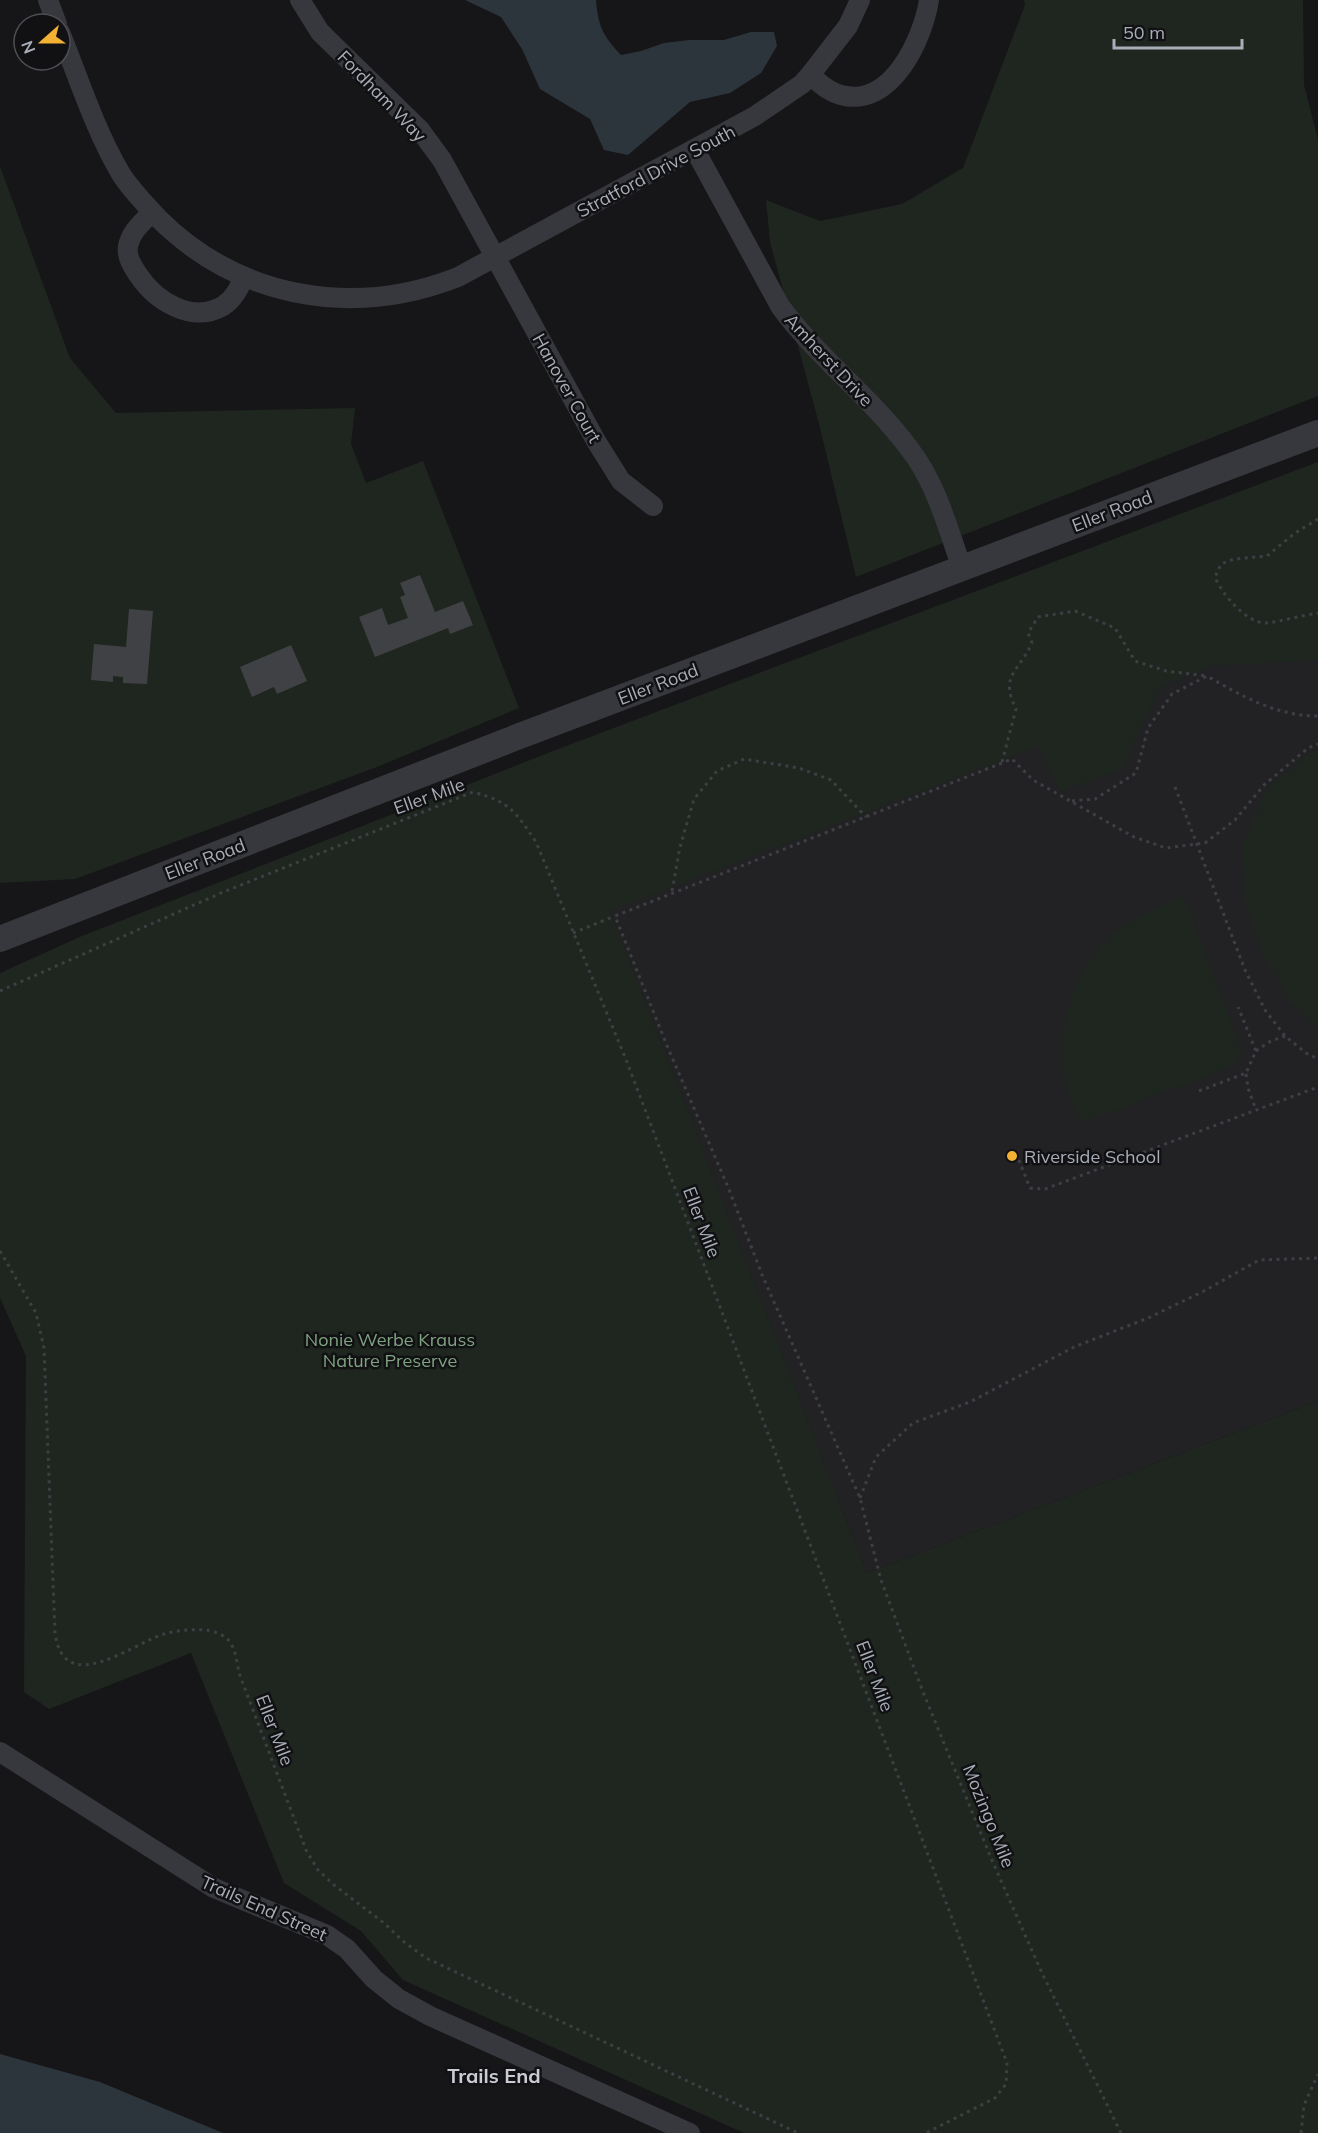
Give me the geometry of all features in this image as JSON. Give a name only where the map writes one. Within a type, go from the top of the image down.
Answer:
[{"type":"street","name":"Fordham Way","points":[[300,0],[320,33],[420,130],[442,160],[496,258]]},
{"type":"street","name":"Stratford Drive South","points":[[72,61],[109,151],[122,176],[152,212],[192,248],[244,277],[287,292],[315,297],[388,296],[436,286],[458,277],[755,116],[802,84],[848,26],[860,0]]},
{"type":"street","points":[[810,75],[830,91],[840,95],[858,97],[875,91],[894,76],[908,60],[922,29],[929,0]]},
{"type":"street","name":"Amherst Drive","points":[[695,150],[780,306],[792,322],[888,424],[916,458],[936,496],[962,568]]},
{"type":"street","points":[[152,212],[134,231],[128,246],[128,254],[131,265],[146,287],[163,301],[197,314],[213,311],[235,296],[244,277]]},
{"type":"street","name":"Hanover Court","points":[[496,258],[596,441],[621,481],[653,506]]},
{"type":"street","name":"Eller Road","points":[[0,939],[512,739],[1318,433]]},
{"type":"street","name":"Trails End Street","points":[[0,1752],[214,1888],[327,1935],[347,1949],[374,1979],[406,2003],[466,2033],[690,2133]]},
{"type":"path","points":[[1318,519],[1295,533],[1267,556],[1234,559],[1221,564],[1215,577],[1219,588],[1244,614],[1265,623],[1318,613]]},
{"type":"path","points":[[1002,762],[1016,709],[1008,693],[1010,676],[1025,658],[1032,643],[1028,633],[1038,617],[1075,611],[1115,628],[1135,661],[1166,671],[1207,676],[1256,704],[1304,716],[1318,716]]},
{"type":"path","points":[[1070,801],[1095,799],[1136,773],[1148,728],[1166,702],[1173,694],[1207,676]]},
{"type":"path","points":[[573,933],[1012,759],[1033,780],[1134,837],[1166,848],[1205,843],[1235,820],[1264,785],[1308,748],[1318,744]]},
{"type":"path","points":[[672,892],[680,847],[694,799],[717,771],[744,759],[799,768],[831,780],[866,817]]},
{"type":"path","points":[[1175,787],[1245,970],[1265,1010],[1285,1036],[1306,1053],[1318,1059]]},
{"type":"path","name":"Eller Mile","points":[[0,991],[221,893],[473,792],[493,798],[516,813],[536,842],[627,1062],[1007,2063],[1006,2084],[995,2098],[926,2133]]},
{"type":"path","name":"Mozingo Mile","points":[[615,916],[763,1277],[860,1498],[881,1580],[923,1692],[991,1858],[1041,1971],[1121,2133]]},
{"type":"path","points":[[1238,1006],[1256,1051]]},
{"type":"path","points":[[1256,1110],[1248,1088],[1246,1073],[1256,1051],[1269,1042],[1285,1036]]},
{"type":"path","points":[[1199,1092],[1246,1073]]},
{"type":"path","points":[[1016,1153],[1030,1188],[1045,1189],[1318,1087]]},
{"type":"path","name":"Eller Mile","points":[[0,1251],[36,1313],[44,1348],[55,1633],[57,1648],[65,1659],[77,1665],[93,1664],[164,1634],[190,1629],[214,1631],[229,1640],[239,1673],[306,1850],[318,1870],[334,1885],[426,1958],[798,2133]]},
{"type":"path","points":[[860,1498],[876,1458],[913,1423],[970,1402],[1074,1347],[1149,1318],[1259,1260],[1318,1258]]},
{"type":"path","points":[[1301,2133],[1304,2106],[1318,2074]]},
{"type":"shaded area","points":[[465,0],[596,0],[602,30],[621,55],[664,43],[724,40],[751,32],[774,32],[777,46],[761,73],[730,93],[690,102],[628,155],[604,150],[590,119],[540,89],[522,49],[501,17]]},
{"type":"shaded area","name":"Riverside School","points":[[1318,462],[1318,1401],[867,1573],[548,753]]},
{"type":"shaded area","points":[[0,2054],[100,2082],[223,2133],[0,2133]]},
{"type":"green space","points":[[1024,0],[1303,0],[1304,85],[1318,140],[1318,396],[856,577],[819,424],[770,242],[766,200],[820,221],[902,204],[963,168],[1025,5]]},
{"type":"green space","points":[[0,166],[70,358],[116,413],[355,408],[351,444],[366,483],[423,461],[519,708],[377,767],[75,879],[0,883]]},
{"type":"green space","name":"Nonie Werbe Krauss Nature Preserve","points":[[1318,462],[1318,660],[1210,666],[1162,686],[1120,771],[1061,791],[1039,746],[610,911],[867,1573],[1318,1401],[1318,2133],[744,2133],[403,1980],[361,1931],[284,1883],[191,1653],[49,1709],[24,1692],[26,1356],[0,1298],[0,973],[82,936],[548,753]]},
{"type":"green space","points":[[1318,749],[1318,1030],[1290,1001],[1262,953],[1245,899],[1244,841],[1267,788]]},
{"type":"green space","points":[[1184,896],[1242,1052],[1234,1066],[1081,1123],[1067,1089],[1062,1056],[1066,1022],[1080,977],[1106,941],[1122,927],[1141,915]]},
{"type":"building","points":[[420,575],[435,612],[463,601],[473,625],[450,634],[448,628],[375,657],[359,617],[382,608],[388,625],[408,618],[400,597],[405,595],[400,583]]},
{"type":"building","points":[[129,609],[153,611],[147,684],[123,683],[123,677],[113,676],[113,682],[91,680],[94,644],[126,647]]},
{"type":"building","points":[[291,645],[307,681],[277,694],[274,687],[252,697],[240,667]]},
{"type":"place","name":"Riverside School","points":[[1012,1156]]},
{"type":"district","name":"Trails End","points":[[494,2075]]}]
